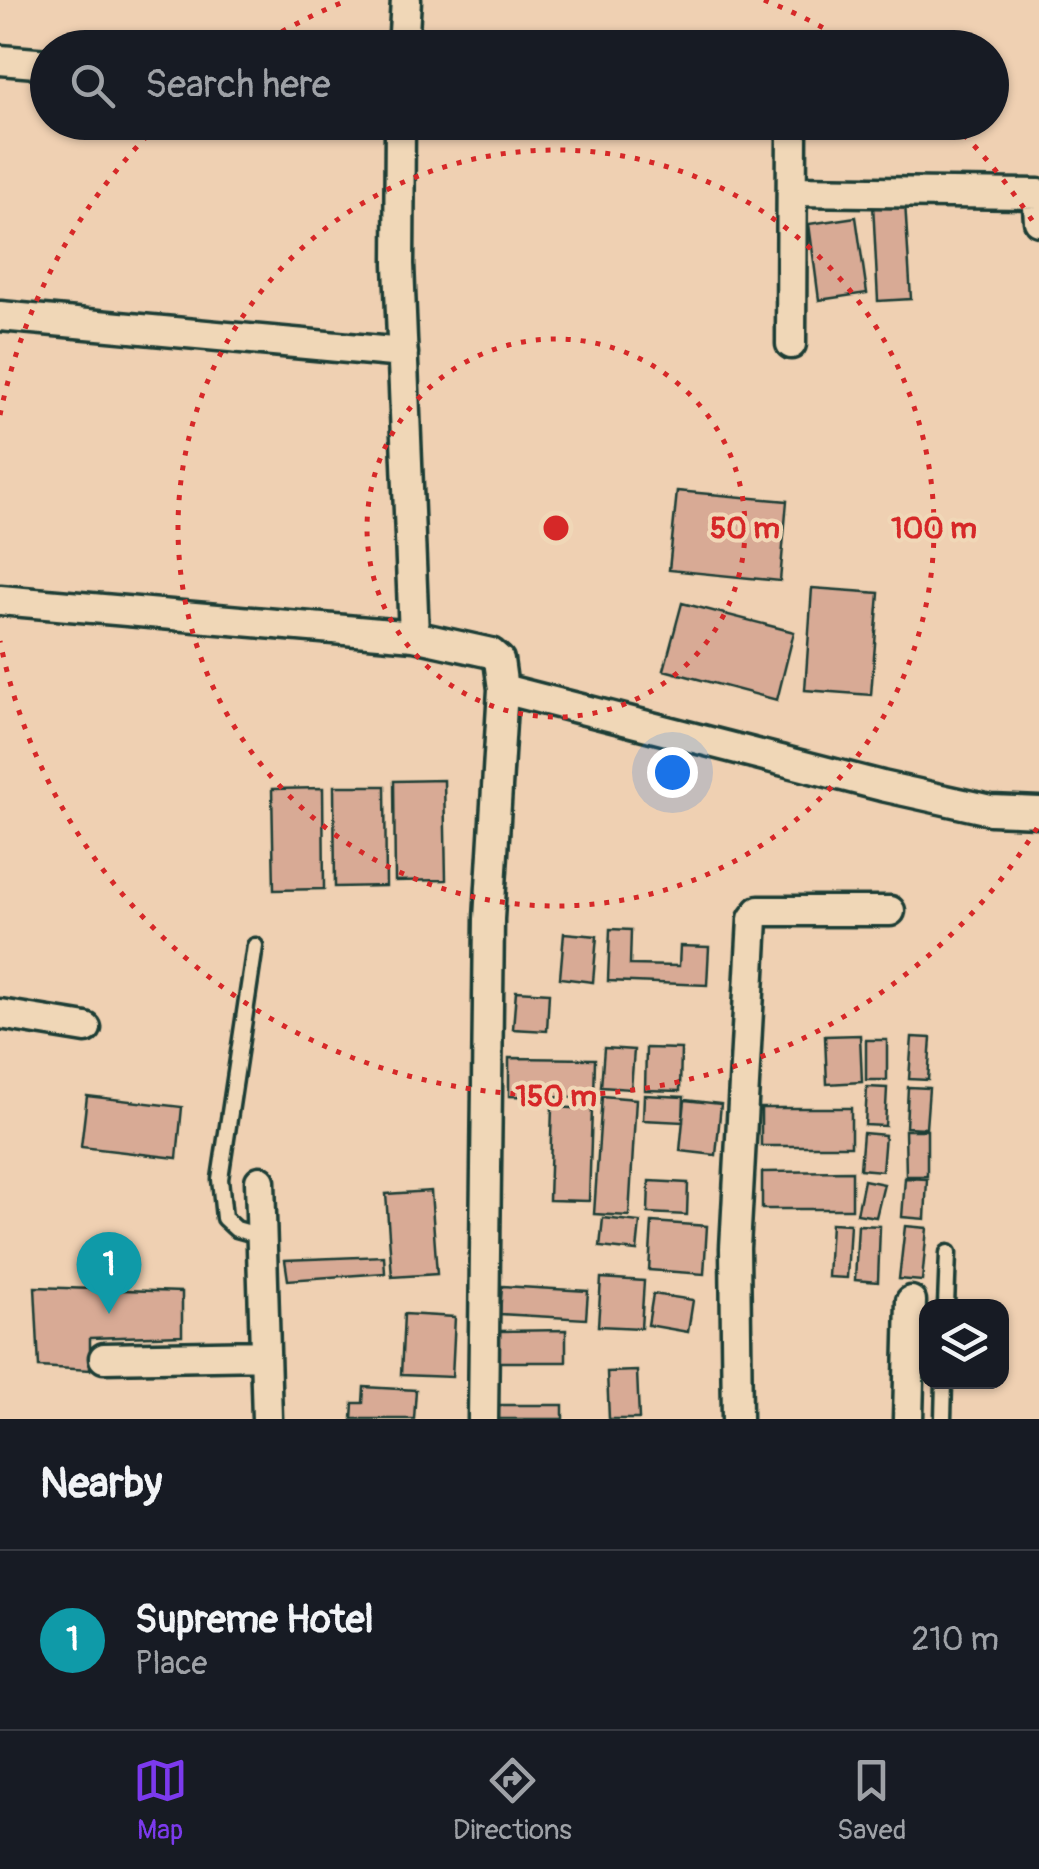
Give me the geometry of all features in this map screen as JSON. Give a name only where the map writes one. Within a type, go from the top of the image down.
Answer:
[{"type":"street","points":[[404,30],[406,0]]},
{"type":"street","points":[[0,60],[30,62]]},
{"type":"street","points":[[400,140],[403,353],[414,636]]},
{"type":"street","points":[[791,344],[792,140]]},
{"type":"street","points":[[792,191],[1038,203]]},
{"type":"street","points":[[0,316],[403,353]]},
{"type":"street","points":[[0,600],[414,636],[491,652],[498,660],[503,689],[489,919],[483,1419]]},
{"type":"street","points":[[503,689],[882,786],[990,810],[1039,812]]},
{"type":"street","points":[[737,1419],[736,1248],[753,919],[759,911],[890,911]]},
{"type":"street","points":[[0,1014],[86,1028]]},
{"type":"street","points":[[260,1182],[266,1419]]},
{"type":"street","points":[[908,1419],[911,1301]]},
{"type":"street","points":[[104,1358],[265,1354]]},
{"type":"lane","points":[[255,946],[220,1180],[224,1218],[236,1229],[262,1236]]},
{"type":"lane","points":[[946,1299],[948,1253]]},
{"type":"lane","points":[[943,1419],[944,1389]]},
{"type":"building","points":[[905,202],[911,299],[878,301],[873,204]]},
{"type":"building","points":[[856,217],[867,293],[819,300],[809,224]]},
{"type":"building","points":[[677,491],[787,501],[780,581],[669,570]]},
{"type":"building","points":[[812,588],[879,593],[871,695],[805,690]]},
{"type":"building","points":[[682,603],[794,632],[777,700],[664,670]]},
{"type":"building","points":[[444,780],[446,880],[395,881],[394,781]]},
{"type":"building","points":[[334,786],[385,786],[386,886],[335,887]]},
{"type":"building","points":[[323,788],[324,889],[274,890],[272,789]]},
{"type":"building","points":[[610,929],[631,930],[630,965],[679,966],[680,946],[709,947],[707,985],[608,981]]},
{"type":"building","points":[[564,933],[597,936],[593,982],[560,978]]},
{"type":"building","points":[[516,991],[549,993],[547,1031],[513,1029]]},
{"type":"building","points":[[860,1035],[862,1082],[827,1084],[825,1036]]},
{"type":"building","points":[[912,1037],[931,1038],[928,1080],[909,1079]]},
{"type":"building","points":[[866,1040],[887,1040],[887,1080],[866,1080]]},
{"type":"building","points":[[604,1048],[634,1050],[631,1089],[601,1087]]},
{"type":"building","points":[[646,1048],[681,1049],[680,1091],[645,1090]]},
{"type":"building","points":[[509,1058],[595,1059],[594,1098],[509,1096]]},
{"type":"building","points":[[867,1087],[887,1088],[885,1126],[865,1125]]},
{"type":"building","points":[[908,1087],[929,1088],[926,1128],[906,1127]]},
{"type":"building","points":[[644,1095],[684,1097],[683,1122],[643,1120]]},
{"type":"building","points":[[87,1096],[182,1107],[177,1158],[81,1147]]},
{"type":"building","points":[[602,1096],[636,1099],[629,1216],[594,1214]]},
{"type":"building","points":[[685,1100],[721,1104],[716,1155],[680,1151]]},
{"type":"building","points":[[552,1107],[592,1109],[589,1201],[549,1200]]},
{"type":"building","points":[[761,1108],[851,1108],[851,1146],[761,1146]]},
{"type":"building","points":[[905,1130],[927,1130],[927,1176],[906,1176]]},
{"type":"building","points":[[863,1133],[885,1135],[882,1171],[860,1169]]},
{"type":"building","points":[[852,1171],[852,1209],[762,1209],[762,1172]]},
{"type":"building","points":[[905,1178],[927,1179],[925,1219],[902,1217]]},
{"type":"building","points":[[864,1180],[884,1184],[876,1217],[857,1214]]},
{"type":"building","points":[[649,1181],[688,1183],[687,1215],[648,1213]]},
{"type":"building","points":[[431,1191],[437,1274],[392,1277],[386,1194]]},
{"type":"building","points":[[603,1218],[640,1222],[637,1251],[600,1247]]},
{"type":"building","points":[[652,1222],[707,1226],[704,1274],[649,1270]]},
{"type":"building","points":[[831,1223],[850,1224],[847,1278],[828,1277]]},
{"type":"building","points":[[858,1225],[880,1226],[878,1282],[855,1280]]},
{"type":"building","points":[[905,1226],[927,1228],[922,1281],[899,1279]]},
{"type":"building","points":[[384,1256],[385,1273],[288,1280],[285,1260]]},
{"type":"building","points":[[601,1278],[644,1281],[641,1328],[598,1326]]},
{"type":"building","points":[[502,1286],[588,1291],[586,1319],[500,1314]]},
{"type":"building","points":[[35,1287],[182,1292],[182,1335],[90,1338],[90,1370],[39,1367]]},
{"type":"building","points":[[653,1294],[693,1300],[688,1332],[648,1325]]},
{"type":"building","points":[[404,1314],[455,1317],[452,1377],[401,1375]]},
{"type":"building","points":[[566,1330],[566,1362],[496,1362],[496,1331]]},
{"type":"building","points":[[637,1371],[639,1419],[609,1419],[607,1372]]},
{"type":"building","points":[[364,1387],[416,1390],[414,1419],[352,1419],[353,1403],[363,1403]]},
{"type":"building","points":[[493,1405],[563,1405],[563,1419],[493,1419]]},
{"type":"place","name":"Supreme Hotel","points":[[109,1314]]}]
